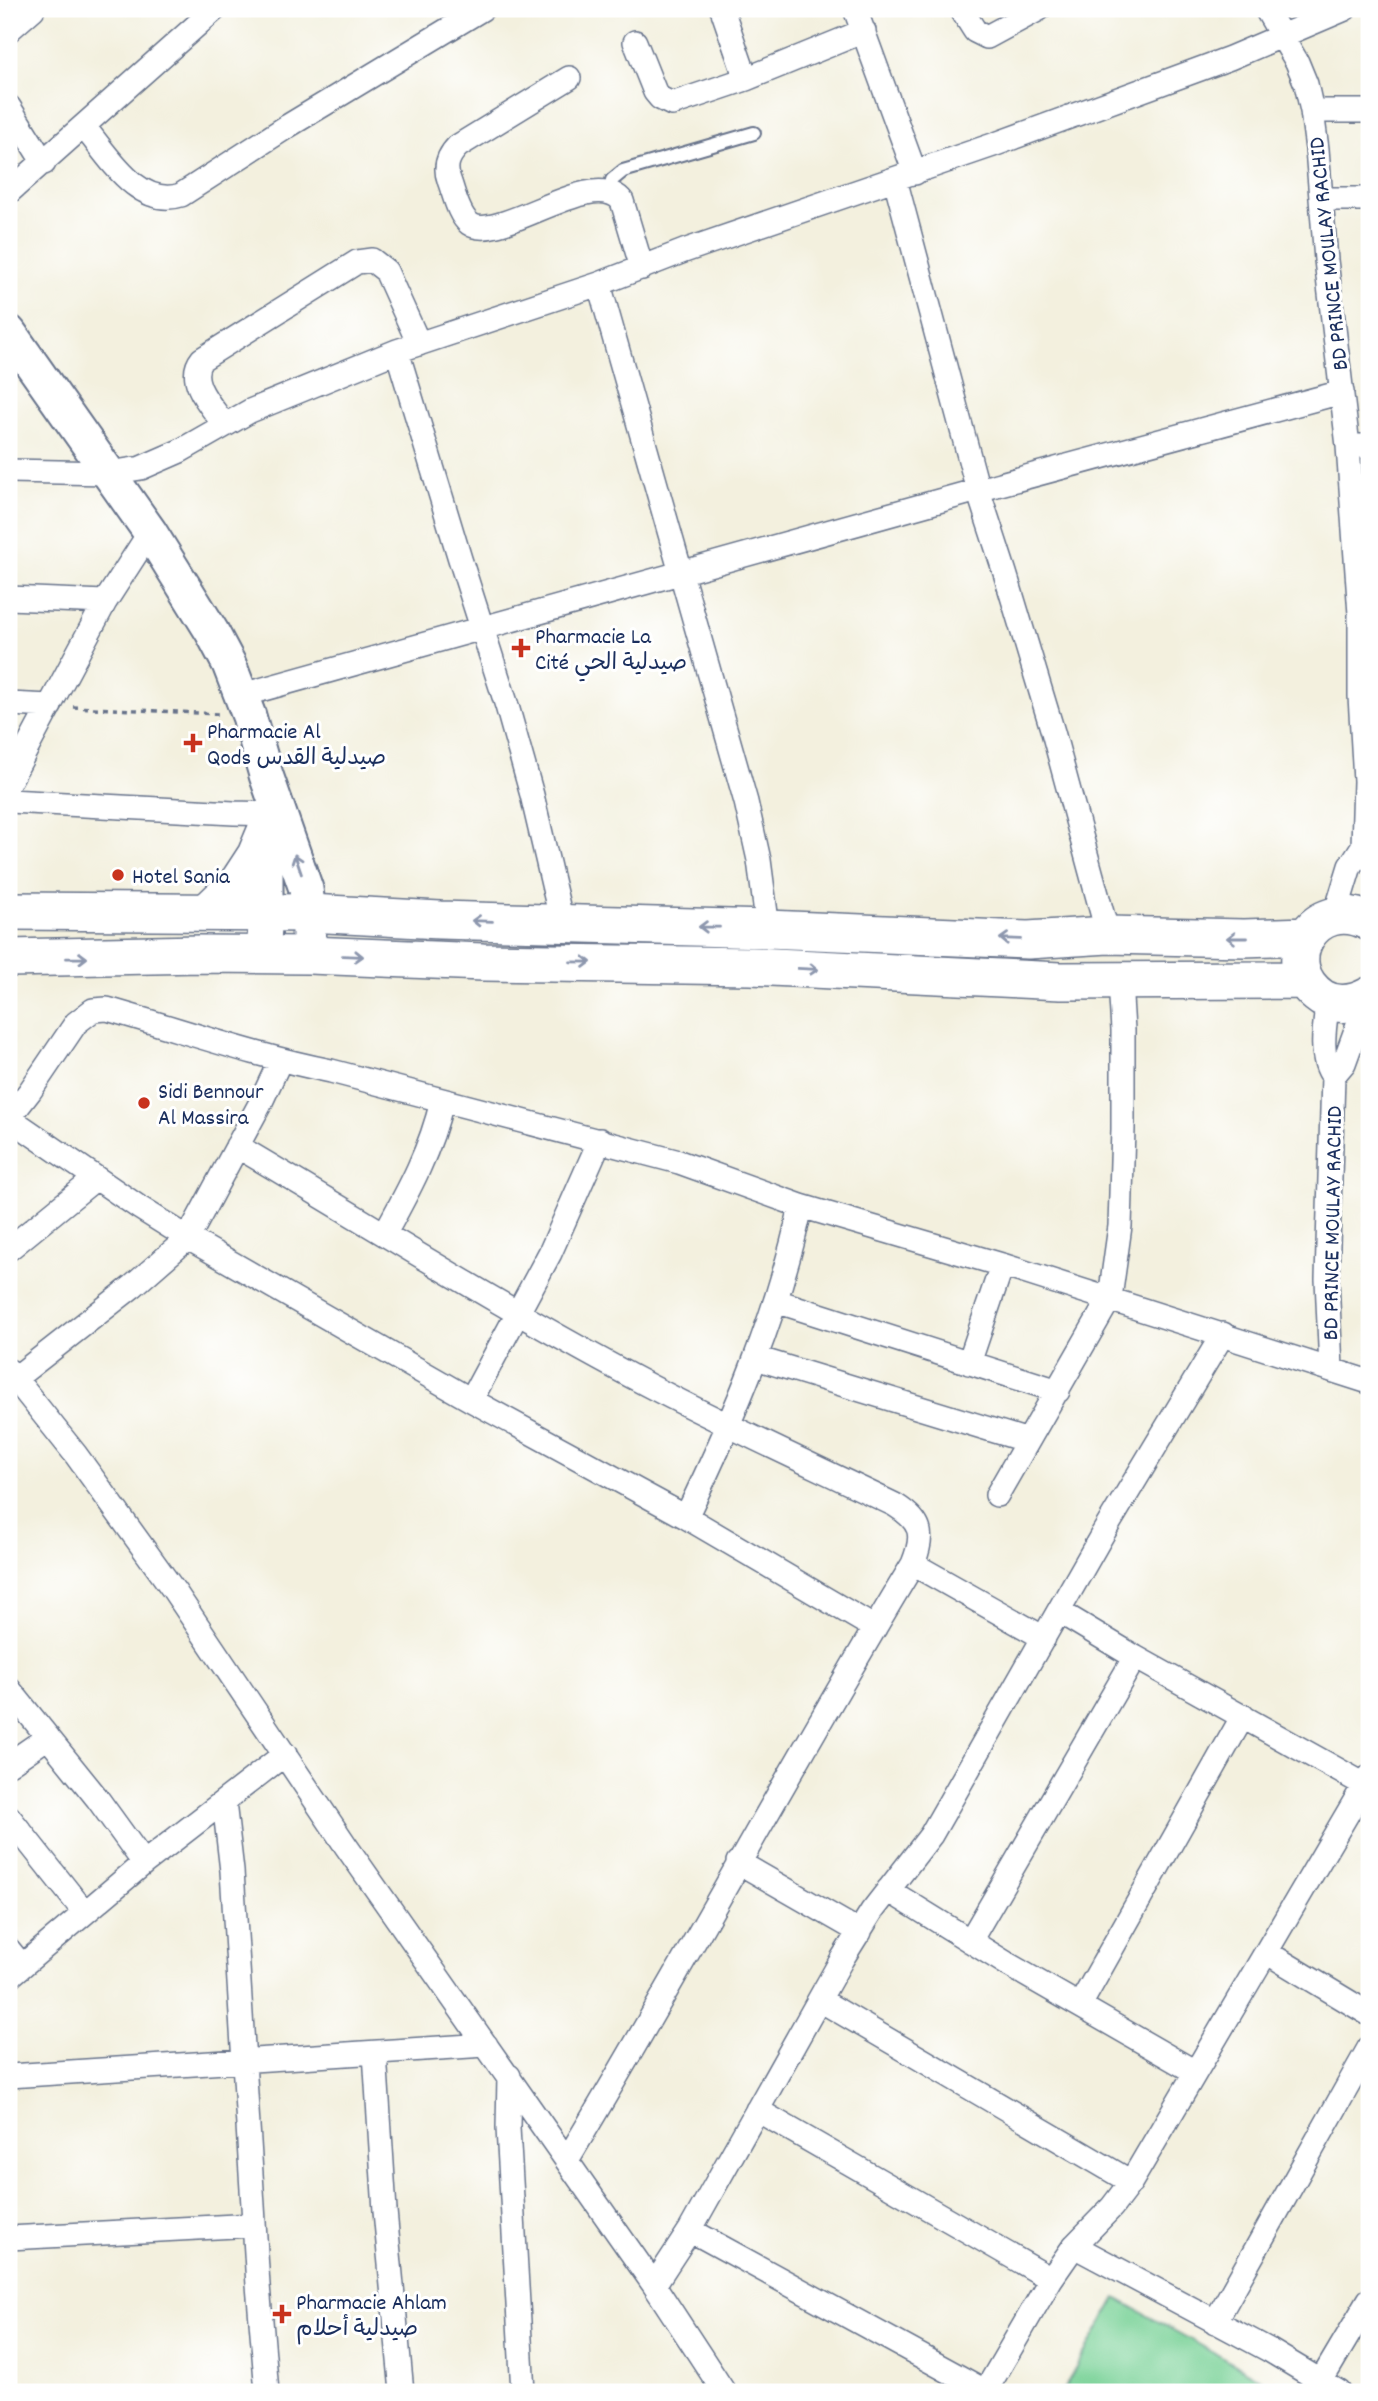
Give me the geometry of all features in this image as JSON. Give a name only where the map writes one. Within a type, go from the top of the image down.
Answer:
[{"type":"main road","points":[[9,332],[19,361],[109,473],[150,532],[212,632],[246,706],[266,775],[271,820],[263,954]]},
{"type":"main road","points":[[207,912],[239,881],[256,855],[271,820]]},
{"type":"main road","points":[[271,820],[300,869],[309,913],[309,955]]},
{"type":"main road","points":[[9,911],[309,913],[1028,940],[1108,936],[1306,936]]},
{"type":"main road","points":[[1316,991],[1300,962],[1306,936],[1313,926],[1324,919],[1352,918]]},
{"type":"main road","points":[[9,958],[263,954],[483,962],[751,965],[1316,991],[1342,1004],[1355,1003],[1369,997]]},
{"type":"street","points":[[9,30],[33,9]]},
{"type":"street","points":[[9,192],[84,127],[189,17],[215,9]]},
{"type":"street","points":[[84,127],[123,174],[137,186],[157,198],[169,199],[181,195],[288,126],[482,9]]},
{"type":"street","points":[[722,9],[746,79]]},
{"type":"street","points":[[855,9],[864,31],[905,176],[978,490],[1053,732],[1108,936]]},
{"type":"street","points":[[961,9],[975,31],[987,37],[1039,9]]},
{"type":"street","name":"BD PRINCE MOULAY RACHID","points":[[1266,9],[1297,62],[1306,84],[1312,111],[1342,393],[1359,446],[1362,555],[1360,696],[1367,851],[1350,866],[1352,918]]},
{"type":"street","points":[[9,471],[109,473],[141,468],[180,451],[224,424],[290,394],[408,347],[599,284],[905,176],[1284,36],[1345,9]]},
{"type":"street","points":[[635,42],[655,92],[672,104],[746,79],[864,31]]},
{"type":"street","points":[[569,78],[458,146],[447,161],[448,176],[467,221],[481,228],[488,228],[599,190],[617,195],[622,201],[642,268]]},
{"type":"street","points":[[9,107],[44,163]]},
{"type":"street","points":[[1312,111],[1369,111]]},
{"type":"street","points":[[1323,199],[1369,199]]},
{"type":"street","points":[[224,424],[197,382],[198,364],[219,348],[357,262],[372,260],[386,271],[482,628],[532,795],[562,923]]},
{"type":"street","points":[[599,284],[746,802],[759,860],[768,929]]},
{"type":"street","points":[[246,706],[482,628],[978,490],[1342,393]]},
{"type":"street","points":[[9,782],[105,602],[150,532]]},
{"type":"street","points":[[9,598],[105,602]]},
{"type":"street","points":[[9,704],[50,706]]},
{"type":"street","points":[[9,801],[271,820]]},
{"type":"street","points":[[997,1495],[1111,1298],[1120,1226],[1123,1129],[1120,982]]},
{"type":"street","name":"BD PRINCE MOULAY RACHID","points":[[1316,991],[1327,1065],[1333,1076],[1327,1279],[1331,1369]]},
{"type":"street","name":"BD PRINCE MOULAY RACHID","points":[[1333,1076],[1344,1063],[1369,997]]},
{"type":"street","points":[[875,1628],[686,1517],[471,1400],[188,1238],[9,1118],[76,1023],[93,1010],[107,1009],[280,1061],[331,1071],[679,1162],[800,1206],[1111,1298],[1369,1382]]},
{"type":"street","points":[[280,1061],[188,1238],[133,1286],[11,1377],[76,1455],[125,1522],[654,2286],[724,2392]]},
{"type":"street","points":[[385,1233],[422,1163],[435,1130],[442,1101]]},
{"type":"street","points":[[471,1400],[566,1219],[600,1140]]},
{"type":"street","points":[[237,1146],[518,1313],[644,1383],[727,1426],[895,1505],[916,1521],[921,1537],[913,1564],[738,1862],[674,1981],[567,2160]]},
{"type":"street","points":[[9,1249],[96,1178]]},
{"type":"street","points":[[686,1517],[756,1358],[791,1253],[800,1206]]},
{"type":"street","points":[[969,1363],[1002,1265]]},
{"type":"street","points":[[776,1301],[1058,1391]]},
{"type":"street","points":[[654,2286],[690,2230],[860,1932],[888,1890],[931,1835],[1109,1524],[1223,1334]]},
{"type":"street","points":[[756,1358],[1028,1441]]},
{"type":"street","points":[[913,1564],[1044,1638]]},
{"type":"street","points":[[690,2230],[985,2392],[1051,2279],[1074,2246],[1112,2207],[1131,2182],[1367,1781],[1135,1657],[1060,1612]]},
{"type":"street","points":[[970,1941],[1135,1657]]},
{"type":"street","points":[[9,1689],[97,1798],[144,1863]]},
{"type":"street","points":[[1080,2005],[1243,1716]]},
{"type":"street","points":[[9,1764],[48,1737]]},
{"type":"street","points":[[13,1964],[85,1913],[144,1863],[285,1754]]},
{"type":"street","points":[[224,1802],[232,1871],[254,2225],[268,2392]]},
{"type":"street","points":[[9,1817],[85,1913]]},
{"type":"street","points":[[738,1862],[860,1932]]},
{"type":"street","points":[[888,1890],[1195,2072]]},
{"type":"street","points":[[1266,1952],[1369,2014]]},
{"type":"street","points":[[820,2000],[1131,2182]]},
{"type":"street","points":[[9,2076],[486,2045]]},
{"type":"street","points":[[1215,2322],[1369,2049]]},
{"type":"street","points":[[374,2053],[402,2392]]},
{"type":"street","points":[[509,2077],[508,2129],[523,2392]]},
{"type":"street","points":[[757,2110],[1051,2279]]},
{"type":"street","points":[[9,2238],[254,2225]]},
{"type":"street","points":[[1074,2246],[1330,2387],[1369,2300]]},
{"type":"street","points":[[715,2392],[724,2392]]},
{"type":"lane","points":[[610,192],[612,180],[623,171],[754,133]]},
{"type":"path","points":[[50,706],[246,706]]},
{"type":"green space","points":[[1116,2298],[1284,2392],[1062,2392]]},
{"type":"place","name":"Pharmacie La Cité صيدلية الحي","points":[[521,648]]},
{"type":"place","name":"Pharmacie Al Qods صيدلية القدس","points":[[193,743]]},
{"type":"place","name":"Hotel Sania","points":[[118,875]]},
{"type":"place","name":"Sidi Bennour Al Massira","points":[[144,1103]]},
{"type":"place","name":"Pharmacie Ahlam صيدلية أحلام","points":[[282,2314]]}]
